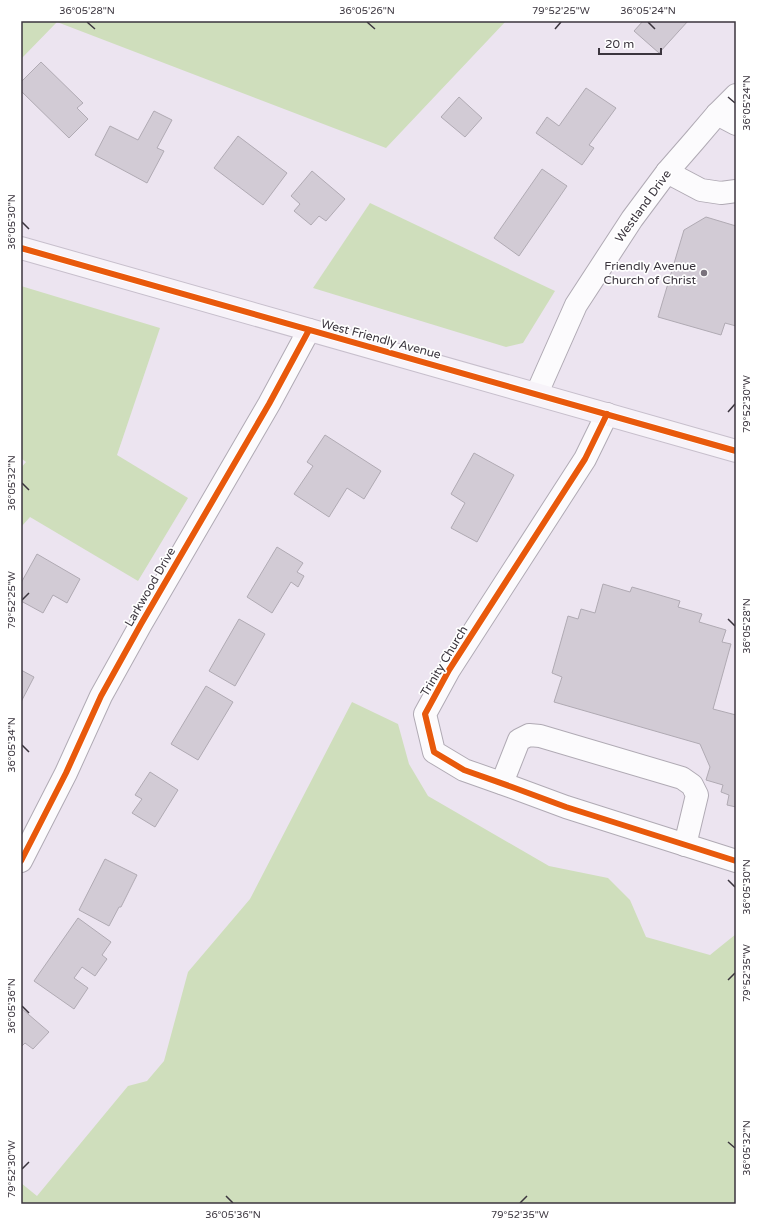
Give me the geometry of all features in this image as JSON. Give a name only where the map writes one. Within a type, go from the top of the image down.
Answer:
[{"type":"main road","name":"West Friendly Avenue","points":[[21,248],[736,451]]},
{"type":"street","name":"Westland Drive","points":[[537,394],[576,305],[632,219],[668,172],[727,119],[736,95]]},
{"type":"street","points":[[668,172],[701,190],[721,192],[736,191]]},
{"type":"street","name":"Larkwood Drive","points":[[21,861],[66,773],[101,696],[141,624],[269,404],[309,330]]},
{"type":"street","name":"Trinity Church","points":[[607,414],[585,459],[450,670],[425,714],[434,752],[464,770],[566,807],[736,861]]},
{"type":"street","points":[[502,783],[518,740],[529,735],[540,736],[682,778],[692,785],[697,795],[686,845]]},
{"type":"green space","points":[[21,21],[506,21],[386,148],[57,22],[21,59]]},
{"type":"green space","points":[[370,203],[555,291],[523,343],[506,347],[313,288]]},
{"type":"green space","points":[[21,286],[160,328],[117,455],[188,498],[138,581],[30,517],[21,527],[21,468],[26,462],[21,458]]},
{"type":"green space","points":[[352,702],[398,724],[409,764],[428,796],[549,866],[608,878],[630,900],[646,937],[710,955],[736,934],[736,1204],[21,1204],[21,1183],[37,1196],[128,1086],[147,1081],[164,1061],[188,972],[250,899]]},
{"type":"building","points":[[643,21],[688,21],[659,53],[634,31]]},
{"type":"building","points":[[41,62],[83,103],[77,108],[88,119],[69,138],[21,91],[21,82]]},
{"type":"building","points":[[586,88],[616,108],[589,145],[594,148],[582,165],[536,133],[547,117],[559,126]]},
{"type":"building","points":[[459,97],[482,118],[465,137],[441,117]]},
{"type":"building","points":[[154,111],[172,120],[157,148],[164,151],[147,183],[95,155],[110,126],[138,140]]},
{"type":"building","points":[[238,136],[287,173],[263,205],[214,168]]},
{"type":"building","points":[[542,169],[567,186],[519,256],[494,238]]},
{"type":"building","points":[[312,171],[345,199],[326,221],[319,216],[311,225],[294,211],[300,204],[291,196]]},
{"type":"building","name":"Friendly Avenue Church of Christ","points":[[706,217],[736,226],[736,326],[725,323],[721,335],[658,317],[684,230]]},
{"type":"building","points":[[325,435],[381,471],[364,499],[347,488],[329,517],[294,494],[313,466],[307,462]]},
{"type":"building","points":[[474,453],[514,475],[477,542],[451,528],[465,503],[451,494]]},
{"type":"building","points":[[277,547],[303,563],[297,572],[304,576],[298,587],[291,582],[272,613],[247,597]]},
{"type":"building","points":[[37,554],[80,579],[67,603],[53,595],[43,613],[21,601],[21,583]]},
{"type":"building","points":[[603,584],[630,592],[632,587],[680,601],[678,607],[702,614],[699,622],[726,630],[722,642],[731,644],[713,709],[736,715],[736,807],[727,805],[729,795],[721,792],[723,785],[706,780],[710,767],[700,744],[554,702],[562,677],[552,673],[568,616],[578,619],[581,609],[595,613]]},
{"type":"building","points":[[239,619],[265,634],[235,686],[209,671]]},
{"type":"building","points":[[21,670],[34,677],[21,702]]},
{"type":"building","points":[[206,686],[233,702],[198,760],[171,744]]},
{"type":"building","points":[[150,772],[178,790],[155,827],[132,813],[142,799],[135,795]]},
{"type":"building","points":[[105,859],[137,875],[121,907],[119,907],[109,926],[79,910]]},
{"type":"building","points":[[78,918],[111,942],[102,955],[107,959],[95,976],[82,967],[74,978],[88,988],[74,1009],[34,981]]},
{"type":"building","points":[[21,1008],[49,1032],[33,1049],[25,1043],[21,1047]]},
{"type":"cycle path","points":[[21,248],[736,451]]},
{"type":"cycle path","points":[[21,861],[66,773],[101,696],[141,624],[269,404],[309,330]]},
{"type":"cycle path","points":[[607,414],[585,459],[449,670],[425,714],[434,752],[464,770],[566,807],[736,861]]},
{"type":"place","name":"Friendly Avenue Church of Christ","points":[[704,273]]}]
